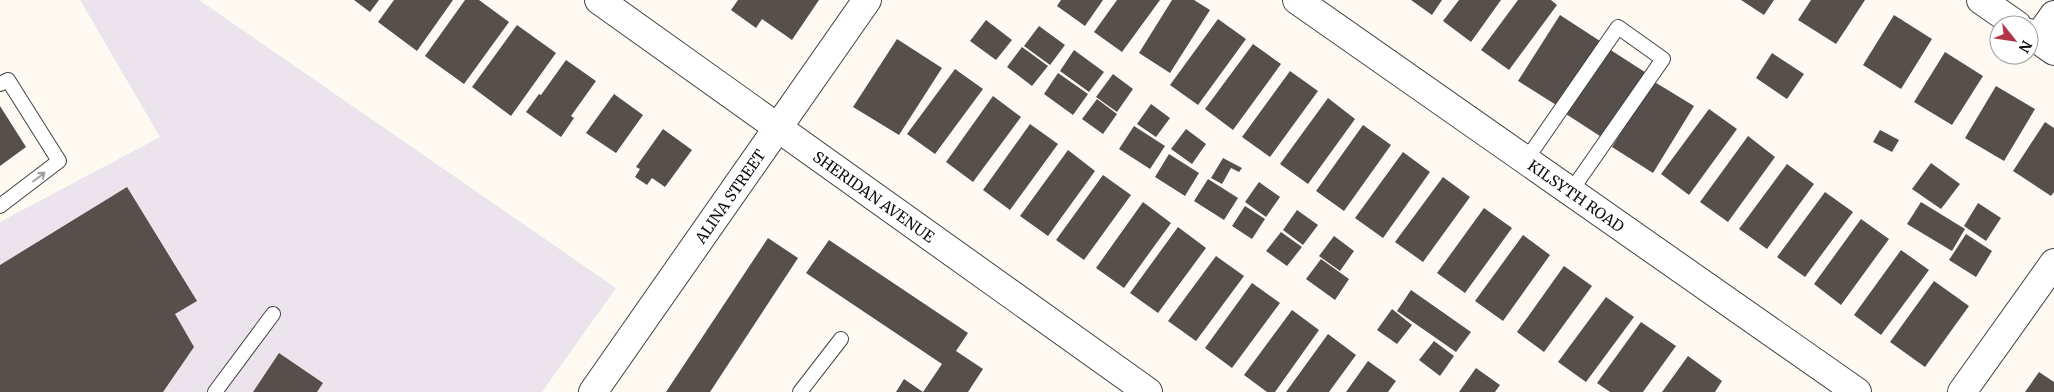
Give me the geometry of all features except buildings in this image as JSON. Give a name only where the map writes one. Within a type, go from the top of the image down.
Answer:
[{"type":"street","name":"SHERIDAN AVENUE","points":[[599,0],[1148,392]]},
{"type":"street","name":"ALINA STREET","points":[[593,392],[867,0]]},
{"type":"street","name":"KILSYTH ROAD","points":[[1297,0],[1857,392]]},
{"type":"street","points":[[1982,0],[2003,15]]},
{"type":"street","points":[[2039,32],[2054,15]]},
{"type":"street","points":[[1962,392],[2054,263]]},
{"type":"lane","points":[[1526,160],[1618,27],[1663,59],[1571,191]]},
{"type":"lane","points":[[0,84],[8,80],[59,161],[0,206]]},
{"type":"lane","points":[[215,392],[273,314]]},
{"type":"lane","points":[[800,392],[841,339]]},
{"type":"shaded area","points":[[80,0],[199,0],[616,288],[542,392],[0,392],[0,222],[160,137]]}]
